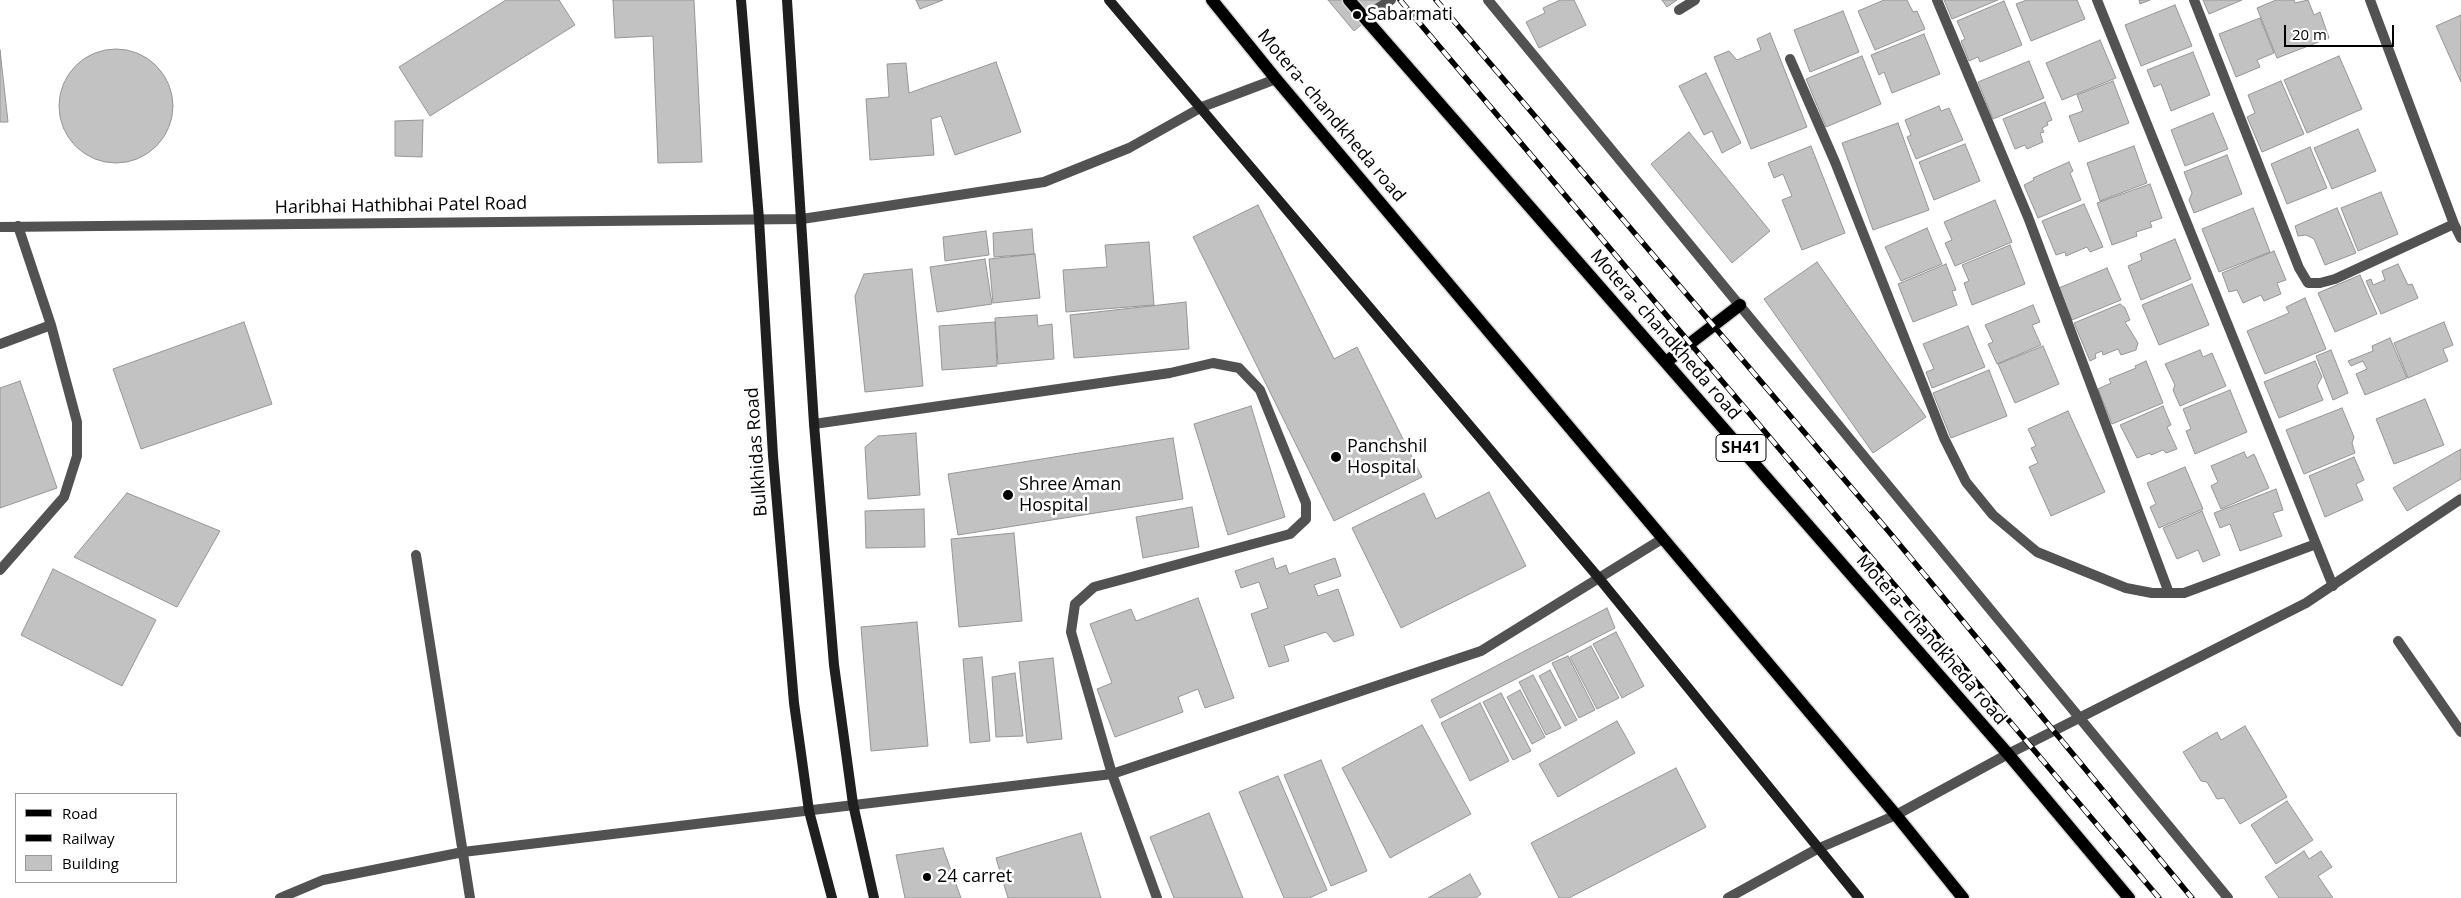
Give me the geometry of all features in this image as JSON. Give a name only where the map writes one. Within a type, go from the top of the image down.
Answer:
[{"type":"main road","name":"Motera- chandkheda road","points":[[1212,0],[1276,79],[1662,539],[1896,815],[1963,898]]},
{"type":"main road","name":"Motera- chandkheda road","points":[[1349,0],[2008,754],[2129,898]]},
{"type":"main road","points":[[1666,362],[1740,305]]},
{"type":"street","name":"Bulkhidas Road","points":[[741,0],[759,219],[773,456],[794,703],[809,811],[832,898]]},
{"type":"street","points":[[787,0],[814,424],[834,665],[853,804],[874,898]]},
{"type":"street","points":[[1109,0],[1202,107],[1598,577],[1817,849],[1859,898]]},
{"type":"street","points":[[1364,17],[1391,0]]},
{"type":"street","points":[[1488,0],[2228,898]]},
{"type":"street","points":[[1679,10],[1695,0]]},
{"type":"street","points":[[1937,0],[2028,217],[2169,593]]},
{"type":"street","points":[[2097,0],[2333,586]]},
{"type":"street","points":[[2194,0],[2299,268],[2308,282],[2320,283],[2335,279],[2454,224]]},
{"type":"street","points":[[2370,0],[2454,224],[2461,238]]},
{"type":"street","points":[[1790,59],[1835,162],[1944,438],[1966,482],[1993,515],[2037,552],[2126,588],[2152,593],[2184,593],[2316,544]]},
{"type":"street","name":"Haribhai Hathibhai Patel Road","points":[[0,227],[802,219],[1044,182],[1129,148],[1202,107],[1276,79]]},
{"type":"street","points":[[0,570],[64,497],[77,456],[77,422],[52,325],[18,226]]},
{"type":"street","points":[[0,344],[52,325]]},
{"type":"street","points":[[814,424],[1170,373],[1213,363],[1239,368],[1260,390],[1306,504],[1306,519],[1290,534],[1094,587],[1075,604],[1071,632],[1112,774],[1157,898]]},
{"type":"street","points":[[1728,898],[1817,849],[1896,815],[2008,754],[2306,603],[2461,499]]},
{"type":"street","points":[[280,898],[323,880],[463,852],[1112,774],[1481,651],[1662,539]]},
{"type":"street","points":[[416,555],[470,898]]},
{"type":"street","points":[[2398,641],[2461,732]]},
{"type":"building","points":[[506,0],[559,0],[575,25],[430,116],[399,67]]},
{"type":"building","points":[[613,0],[694,0],[702,162],[658,163],[653,36],[615,38]]},
{"type":"building","points":[[916,0],[943,0],[920,9]]},
{"type":"building","name":"Sabarmati","points":[[1328,0],[1390,0],[1354,31]]},
{"type":"building","points":[[1560,0],[1574,0],[1586,25],[1539,48],[1526,22],[1545,13],[1543,8]]},
{"type":"building","points":[[1662,0],[1677,0],[1667,7]]},
{"type":"building","points":[[1884,0],[1907,0],[1913,12],[1917,11],[1925,29],[1875,50],[1858,11]]},
{"type":"building","points":[[1944,0],[1998,0],[1952,19]]},
{"type":"building","points":[[2027,0],[2077,0],[2085,19],[2031,41],[2016,4]]},
{"type":"building","points":[[2139,0],[2150,0],[2140,4]]},
{"type":"building","points":[[2203,0],[2242,0],[2209,14]]},
{"type":"building","points":[[2276,0],[2294,0],[2295,3],[2308,0],[2314,15],[2320,12],[2329,38],[2277,58],[2257,8]]},
{"type":"building","points":[[2004,1],[2022,45],[1980,62],[1978,57],[1969,61],[1961,41],[1965,39],[1957,21]]},
{"type":"building","points":[[2175,5],[2192,46],[2141,66],[2125,25]]},
{"type":"building","points":[[1843,11],[1859,52],[1810,72],[1794,30]]},
{"type":"building","points":[[2461,15],[2461,82],[2436,26]]},
{"type":"building","points":[[2260,18],[2274,53],[2257,60],[2260,67],[2236,77],[2219,34]]},
{"type":"building","points":[[1770,33],[1807,127],[1751,149],[1714,57],[1729,51],[1737,60],[1761,50],[1757,39]]},
{"type":"building","points":[[1924,34],[1940,74],[1892,93],[1884,72],[1879,75],[1871,55]]},
{"type":"building","points":[[2100,40],[2116,78],[2062,100],[2046,63]]},
{"type":"building","points":[[116,49],[138,53],[156,66],[169,84],[173,106],[169,128],[156,146],[138,159],[116,163],[94,159],[76,146],[63,128],[59,106],[63,84],[76,66],[94,53]]},
{"type":"building","points":[[0,50],[8,122],[0,122]]},
{"type":"building","points":[[2193,52],[2210,95],[2171,111],[2161,84],[2154,87],[2147,70]]},
{"type":"building","points":[[1862,56],[1881,104],[1826,127],[1806,79]]},
{"type":"building","points":[[2339,56],[2362,109],[2307,133],[2284,80]]},
{"type":"building","points":[[2029,61],[2044,98],[1993,119],[1978,82]]},
{"type":"building","points":[[996,62],[1021,132],[955,155],[941,116],[931,119],[934,155],[870,160],[866,99],[889,97],[887,64],[906,63],[909,93]]},
{"type":"building","points":[[1706,73],[1741,143],[1722,153],[1712,131],[1704,135],[1679,86]]},
{"type":"building","points":[[2113,81],[2129,123],[2079,142],[2069,116],[2083,111],[2077,95]]},
{"type":"building","points":[[2281,81],[2304,134],[2262,152],[2247,117],[2255,113],[2248,95]]},
{"type":"building","points":[[2045,102],[2052,120],[2047,122],[2048,125],[2042,128],[2044,132],[2040,133],[2043,142],[2027,149],[2025,145],[2015,149],[2003,119]]},
{"type":"building","points":[[1939,106],[1941,111],[1949,108],[1963,140],[1916,159],[1907,137],[1911,135],[1905,120]]},
{"type":"building","points":[[2213,113],[2228,149],[2185,166],[2171,130]]},
{"type":"building","points":[[423,120],[422,157],[395,156],[395,121]]},
{"type":"building","points":[[1898,123],[1929,210],[1873,230],[1842,143]]},
{"type":"building","points":[[2358,129],[2376,171],[2332,189],[2314,148]]},
{"type":"building","points":[[1689,132],[1770,231],[1732,263],[1651,164]]},
{"type":"building","points":[[1965,144],[1980,181],[1934,200],[1919,162]]},
{"type":"building","points":[[1811,146],[1845,233],[1802,250],[1782,200],[1792,196],[1783,174],[1774,178],[1768,163]]},
{"type":"building","points":[[2134,146],[2147,183],[2100,201],[2087,163]]},
{"type":"building","points":[[2310,147],[2327,188],[2287,204],[2271,164]]},
{"type":"building","points":[[2227,155],[2242,194],[2194,213],[2189,200],[2192,193],[2184,172]]},
{"type":"building","points":[[2069,162],[2073,171],[2070,173],[2081,200],[2038,218],[2024,185],[2034,180],[2033,178]]},
{"type":"building","points":[[2150,184],[2162,218],[2150,222],[2152,227],[2136,232],[2137,236],[2112,245],[2097,203]]},
{"type":"building","points":[[2381,192],[2398,234],[2358,251],[2341,208]]},
{"type":"building","points":[[1995,200],[2012,242],[1955,266],[1945,243],[1952,240],[1944,222]]},
{"type":"building","points":[[2084,204],[2103,247],[2090,252],[2087,247],[2066,256],[2065,252],[2056,255],[2042,221]]},
{"type":"building","points":[[1258,205],[1334,359],[1357,347],[1422,477],[1334,521],[1193,237]]},
{"type":"building","points":[[2253,208],[2270,252],[2219,272],[2202,229]]},
{"type":"building","points":[[2337,208],[2356,253],[2325,265],[2314,239],[2306,235],[2298,236],[2295,226]]},
{"type":"building","points":[[1927,228],[1942,264],[1901,281],[1885,247]]},
{"type":"building","points":[[1032,229],[1034,254],[994,257],[993,233]]},
{"type":"building","points":[[986,231],[989,255],[945,261],[943,237]]},
{"type":"building","points":[[2175,239],[2191,279],[2141,300],[2128,266],[2142,260],[2140,254]]},
{"type":"building","points":[[1149,242],[1154,305],[1066,312],[1063,270],[1107,267],[1105,245]]},
{"type":"building","points":[[2010,245],[2025,284],[1972,305],[1964,283],[1969,281],[1962,265]]},
{"type":"building","points":[[2274,251],[2286,280],[2277,283],[2281,294],[2264,301],[2261,295],[2243,303],[2237,290],[2229,292],[2222,273]]},
{"type":"building","points":[[1035,254],[1040,298],[993,303],[989,259]]},
{"type":"building","points":[[985,259],[992,304],[937,312],[930,267]]},
{"type":"building","points":[[1817,262],[1926,417],[1873,453],[1764,299]]},
{"type":"building","points":[[1946,264],[1956,290],[1952,291],[1957,305],[1913,322],[1898,284]]},
{"type":"building","points":[[2398,264],[2408,285],[2412,284],[2418,298],[2381,314],[2366,281],[2371,279],[2373,285],[2385,280],[2382,271]]},
{"type":"building","points":[[2107,268],[2121,300],[2072,320],[2059,288]]},
{"type":"building","points":[[912,269],[923,386],[865,392],[855,296],[864,274]]},
{"type":"building","points":[[2360,275],[2377,314],[2335,332],[2318,293]]},
{"type":"building","points":[[2192,284],[2209,325],[2159,345],[2142,305]]},
{"type":"building","points":[[2305,298],[2326,349],[2265,374],[2247,331],[2289,313],[2286,307]]},
{"type":"building","points":[[1186,302],[1189,349],[1074,358],[1070,315]]},
{"type":"building","points":[[2120,304],[2125,308],[2130,320],[2125,322],[2138,343],[2136,350],[2121,355],[2118,349],[2103,355],[2102,351],[2095,354],[2096,358],[2090,361],[2074,323]]},
{"type":"building","points":[[2033,305],[2040,322],[2032,325],[2041,345],[1997,364],[1988,344],[1993,342],[1985,325]]},
{"type":"building","points":[[1037,315],[1038,326],[1052,324],[1054,359],[998,364],[995,318]]},
{"type":"building","points":[[244,322],[272,404],[141,449],[113,369]]},
{"type":"building","points":[[995,322],[997,366],[942,370],[939,326]]},
{"type":"building","points":[[2444,322],[2453,345],[2443,349],[2448,361],[2408,378],[2394,343]]},
{"type":"building","points":[[1968,326],[1985,367],[1932,388],[1926,372],[1934,369],[1923,344]]},
{"type":"building","points":[[2390,338],[2407,378],[2365,395],[2356,374],[2367,369],[2363,361],[2351,366],[2348,361],[2373,351],[2372,346]]},
{"type":"building","points":[[2043,346],[2059,384],[2015,403],[1998,364]]},
{"type":"building","points":[[2200,350],[2203,357],[2212,353],[2226,386],[2180,406],[2173,390],[2175,385],[2165,364]]},
{"type":"building","points":[[2331,350],[2348,393],[2333,400],[2316,356]]},
{"type":"building","points":[[2146,361],[2163,403],[2112,424],[2098,389],[2111,383],[2109,379],[2136,368],[2135,366]]},
{"type":"building","points":[[2315,361],[2322,377],[2317,386],[2323,400],[2279,418],[2264,382]]},
{"type":"building","points":[[1989,370],[2007,416],[1951,438],[1933,393]]},
{"type":"building","points":[[20,381],[57,488],[0,508],[0,388]]},
{"type":"building","points":[[2230,390],[2247,432],[2195,454],[2186,431],[2191,429],[2183,409]]},
{"type":"building","points":[[2425,399],[2444,445],[2394,464],[2376,419]]},
{"type":"building","points":[[1251,406],[1285,517],[1228,535],[1194,424]]},
{"type":"building","points":[[2163,406],[2171,425],[2167,427],[2177,449],[2166,453],[2163,450],[2137,458],[2120,425]]},
{"type":"building","points":[[2342,408],[2354,437],[2352,443],[2355,453],[2304,474],[2286,430]]},
{"type":"building","points":[[2068,411],[2105,492],[2051,516],[2029,467],[2038,463],[2031,448],[2036,446],[2028,429]]},
{"type":"building","points":[[916,433],[920,495],[868,499],[865,447],[878,436]]},
{"type":"building","points":[[1173,438],[1183,499],[958,535],[948,474]]},
{"type":"building","points":[[2461,449],[2461,479],[2407,511],[2393,488]]},
{"type":"building","points":[[2244,452],[2247,458],[2254,454],[2269,488],[2221,509],[2211,486],[2218,482],[2211,466]]},
{"type":"building","points":[[2354,457],[2364,480],[2356,484],[2363,500],[2325,517],[2309,476]]},
{"type":"building","points":[[2185,467],[2203,509],[2159,528],[2150,507],[2156,504],[2147,483]]},
{"type":"building","points":[[2276,489],[2283,510],[2273,513],[2282,536],[2240,551],[2230,524],[2220,528],[2214,513]]},
{"type":"building","points":[[1489,492],[1526,566],[1401,628],[1352,528],[1424,493],[1436,519]]},
{"type":"building","points":[[127,493],[220,531],[177,607],[74,557]]},
{"type":"building","points":[[1192,507],[1199,547],[1143,558],[1136,517]]},
{"type":"building","points":[[924,509],[925,547],[866,548],[865,511]]},
{"type":"building","points":[[2202,511],[2220,555],[2203,562],[2198,550],[2177,559],[2163,528]]},
{"type":"building","points":[[1014,533],[1022,621],[959,627],[951,539]]},
{"type":"building","points":[[1273,558],[1276,569],[1286,565],[1289,574],[1335,558],[1341,576],[1314,585],[1318,596],[1338,589],[1354,635],[1334,642],[1326,632],[1284,646],[1289,661],[1269,667],[1251,614],[1268,608],[1259,582],[1241,588],[1235,571]]},
{"type":"building","points":[[53,569],[156,620],[122,686],[21,635]]},
{"type":"building","points":[[1198,598],[1234,698],[1205,708],[1198,689],[1178,697],[1183,712],[1115,737],[1097,689],[1112,683],[1090,624],[1131,609],[1136,621]]},
{"type":"building","points":[[1607,608],[1615,628],[1440,718],[1431,700]]},
{"type":"building","points":[[917,622],[928,746],[871,751],[861,627]]},
{"type":"building","points":[[1616,632],[1644,686],[1622,698],[1593,644]]},
{"type":"building","points":[[1591,646],[1619,698],[1597,709],[1570,657]]},
{"type":"building","points":[[1568,656],[1595,710],[1579,718],[1552,663]]},
{"type":"building","points":[[982,657],[990,741],[970,743],[963,659]]},
{"type":"building","points":[[1053,658],[1062,739],[1027,743],[1019,662]]},
{"type":"building","points":[[1550,670],[1577,720],[1565,726],[1539,676]]},
{"type":"building","points":[[1015,673],[1023,736],[996,737],[992,677]]},
{"type":"building","points":[[1533,675],[1561,728],[1546,735],[1519,682]]},
{"type":"building","points":[[1520,690],[1545,737],[1532,744],[1507,697]]},
{"type":"building","points":[[1501,693],[1531,751],[1513,760],[1483,702]]},
{"type":"building","points":[[1480,703],[1509,761],[1470,781],[1441,723]]},
{"type":"building","points":[[1617,721],[1635,753],[1558,797],[1539,764]]},
{"type":"building","points":[[1422,725],[1471,814],[1390,858],[1342,768]]},
{"type":"building","points":[[2245,726],[2287,797],[2240,824],[2224,798],[2217,799],[2207,782],[2201,781],[2183,752],[2217,732],[2221,740]]},
{"type":"building","points":[[1321,760],[1367,871],[1331,886],[1284,775]]},
{"type":"building","points":[[1676,768],[1706,827],[1569,898],[1559,898],[1531,843]]},
{"type":"building","points":[[1278,776],[1327,890],[1309,898],[1284,898],[1239,792]]},
{"type":"building","points":[[2287,801],[2313,840],[2276,864],[2251,825]]},
{"type":"building","points":[[1209,813],[1243,898],[1174,898],[1150,837]]},
{"type":"building","points":[[1081,833],[1101,898],[1008,898],[996,858]]},
{"type":"building","name":"24 carret","points":[[943,848],[961,898],[905,898],[896,855]]},
{"type":"building","points":[[2304,851],[2309,859],[2321,851],[2332,867],[2318,876],[2333,898],[2279,898],[2265,877]]},
{"type":"building","points":[[1470,874],[1481,894],[1476,898],[1428,898]]},
{"type":"railway","points":[[1400,0],[2159,898]]},
{"type":"railway","points":[[1436,0],[1890,533],[2192,898]]},
{"type":"place","name":"Sabarmati","points":[[1357,15]]},
{"type":"place","name":"Panchshil Hospital","points":[[1336,457]]},
{"type":"place","name":"Shree Aman Hospital","points":[[1008,495]]},
{"type":"place","name":"24 carret","points":[[927,877]]}]
